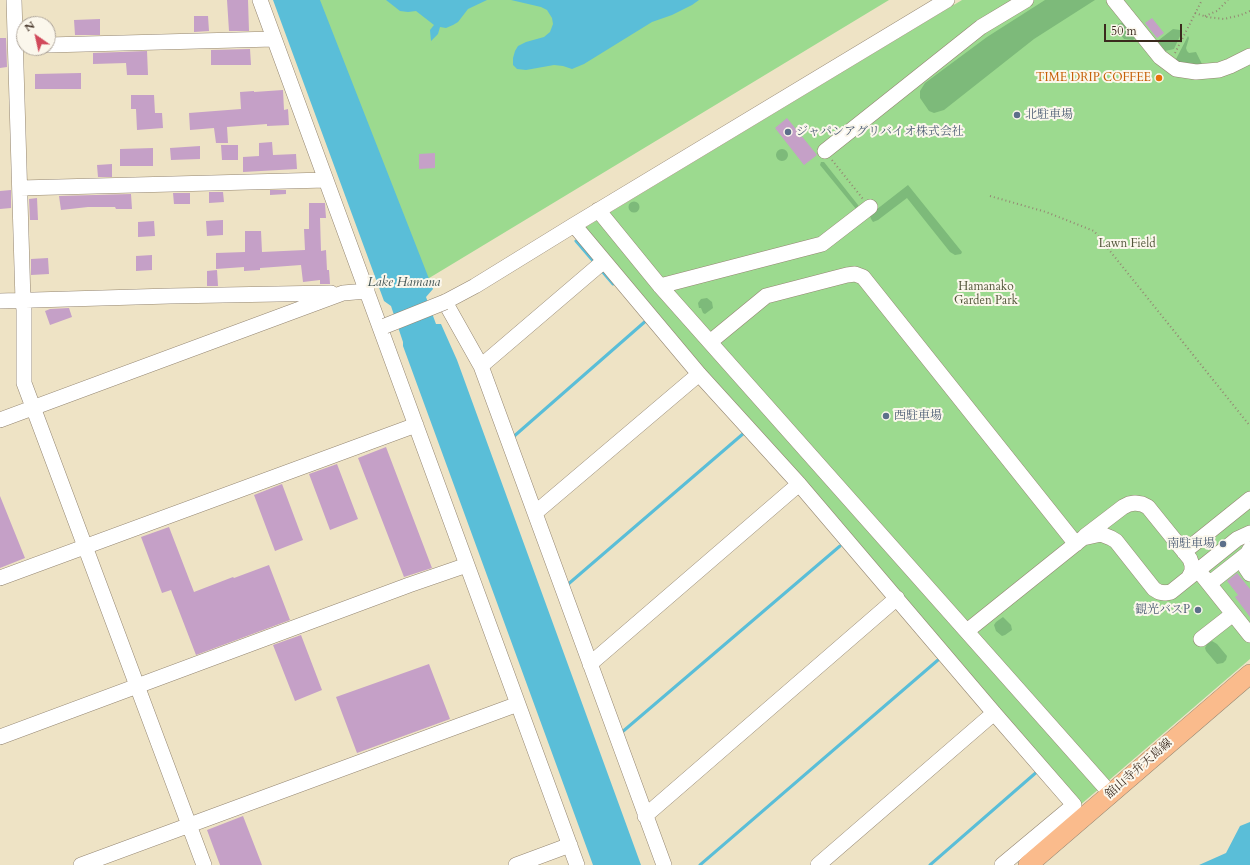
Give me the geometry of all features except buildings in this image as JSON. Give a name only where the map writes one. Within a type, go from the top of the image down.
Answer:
[{"type":"main road","name":"舘山寺弁天島線","points":[[1028,865],[1250,674]]},
{"type":"street","points":[[14,0],[16,16]]},
{"type":"street","points":[[260,0],[366,291],[383,327],[416,425],[577,865]]},
{"type":"street","points":[[383,327],[445,302],[475,286],[598,210],[947,0]]},
{"type":"street","points":[[825,151],[981,27],[1026,0]]},
{"type":"street","points":[[1114,0],[1160,57],[1176,69],[1186,72],[1207,72],[1230,66],[1250,56]]},
{"type":"street","points":[[56,45],[274,39]]},
{"type":"street","points":[[20,56],[20,188],[24,383],[32,408],[204,865]]},
{"type":"street","points":[[20,188],[326,180]]},
{"type":"street","points":[[660,286],[822,244],[870,207]]},
{"type":"street","points":[[598,210],[660,286],[1111,794]]},
{"type":"street","points":[[574,225],[699,374],[799,484],[1074,805],[1002,865]]},
{"type":"street","points":[[481,366],[604,261]]},
{"type":"street","points":[[710,342],[766,296],[847,275],[855,274],[863,277],[1080,541]]},
{"type":"street","points":[[0,310],[23,305],[162,296],[343,293],[366,291]]},
{"type":"street","points":[[0,420],[343,293]]},
{"type":"street","points":[[0,301],[23,305]]},
{"type":"street","points":[[445,302],[481,366],[664,865]]},
{"type":"street","points":[[535,513],[699,374]]},
{"type":"street","points":[[0,578],[416,425]]},
{"type":"street","points":[[590,664],[799,484]]},
{"type":"street","points":[[1184,552],[1250,499]]},
{"type":"street","points":[[967,631],[1123,507],[1135,503],[1148,507],[1190,559],[1192,572],[1233,614],[1250,635]]},
{"type":"street","points":[[1080,541],[1101,534],[1112,538],[1154,589],[1165,594],[1171,592],[1237,539],[1250,533]]},
{"type":"street","points":[[1248,552],[1245,563],[1250,574]]},
{"type":"street","points":[[1214,580],[1248,552]]},
{"type":"street","points":[[0,737],[467,565]]},
{"type":"street","points":[[645,816],[897,598]]},
{"type":"street","points":[[1201,639],[1233,614]]},
{"type":"street","points":[[81,865],[518,704]]},
{"type":"street","points":[[818,865],[994,713]]},
{"type":"street","points":[[516,865],[570,845]]},
{"type":"path","points":[[1169,65],[1202,0]]},
{"type":"path","points":[[1204,17],[1217,12],[1228,0]]},
{"type":"path","points":[[1195,13],[1204,17],[1224,19],[1237,17],[1250,11]]},
{"type":"path","points":[[825,151],[870,207]]},
{"type":"path","points":[[990,196],[1046,212],[1094,231],[1250,426]]},
{"type":"green space","points":[[303,0],[889,0],[416,286]]},
{"type":"green space","name":"Hamanako Garden Park","points":[[962,0],[1250,0],[1250,659],[1079,806],[584,232],[586,227]]},
{"type":"green space","points":[[1045,0],[1095,0],[1034,39],[944,110],[934,113],[929,111],[920,98],[920,91],[925,83],[987,37]]},
{"type":"green space","points":[[1124,22],[1136,37],[1133,40],[1124,39],[1116,28],[1118,24]]},
{"type":"green space","points":[[1173,29],[1180,30],[1181,34],[1174,49],[1165,51],[1155,43]]},
{"type":"green space","points":[[1188,36],[1187,51],[1189,53],[1196,52],[1202,64],[1201,66],[1174,63]]},
{"type":"green space","points":[[780,149],[784,149],[788,155],[784,161],[780,161],[776,157],[776,153]]},
{"type":"green space","points":[[821,162],[824,162],[859,207],[856,209],[820,165]]},
{"type":"green space","points":[[908,185],[962,252],[961,254],[955,255],[950,252],[907,198],[878,220],[873,222],[870,216],[872,213]]},
{"type":"green space","points":[[634,201],[638,203],[640,207],[638,211],[634,213],[630,211],[628,207],[630,203]]},
{"type":"green space","points":[[707,298],[712,302],[713,308],[705,314],[701,308],[699,308],[698,303],[701,299]]},
{"type":"green space","points":[[1003,617],[1011,625],[1012,630],[1002,636],[996,631],[994,625]]},
{"type":"green space","points":[[1212,641],[1217,644],[1227,656],[1223,663],[1217,664],[1206,651],[1205,648],[1207,644]]},
{"type":"water","name":"Lake Hamana","points":[[273,0],[320,0],[433,289],[426,297],[436,324],[441,324],[457,360],[641,865],[593,865],[403,346],[391,306],[384,301]]},
{"type":"water","points":[[386,0],[487,0],[468,9],[458,22],[453,25],[446,28],[440,27],[438,34],[431,41],[430,30],[434,25],[416,11],[400,11]]},
{"type":"water","points":[[511,0],[699,0],[672,15],[652,22],[584,64],[572,69],[554,65],[526,70],[517,69],[513,65],[515,51],[518,46],[544,37],[550,32],[553,24],[552,18],[547,10],[541,7]]},
{"type":"water","points":[[1250,822],[1250,865],[1199,865],[1226,853],[1240,826]]},
{"type":"waterway","points":[[576,241],[594,262]]},
{"type":"waterway","points":[[601,270],[613,284]]},
{"type":"waterway","points":[[512,438],[648,319]]},
{"type":"waterway","points":[[566,586],[744,433]]},
{"type":"waterway","points":[[621,733],[840,546]]},
{"type":"waterway","points":[[700,865],[938,660]]},
{"type":"waterway","points":[[930,865],[1039,770]]},
{"type":"place","name":"TIME DRIP COFFEE","points":[[1159,78]]},
{"type":"place","name":"北駐車場","points":[[1017,115]]},
{"type":"place","name":"ジャパンアグリバイオ株式会社","points":[[788,132]]},
{"type":"place","name":"西駐車場","points":[[886,416]]},
{"type":"place","name":"南駐車場","points":[[1223,544]]},
{"type":"place","name":"観光バスP","points":[[1198,610]]},
{"type":"park label","name":"Lawn Field","points":[[1127,244]]}]
